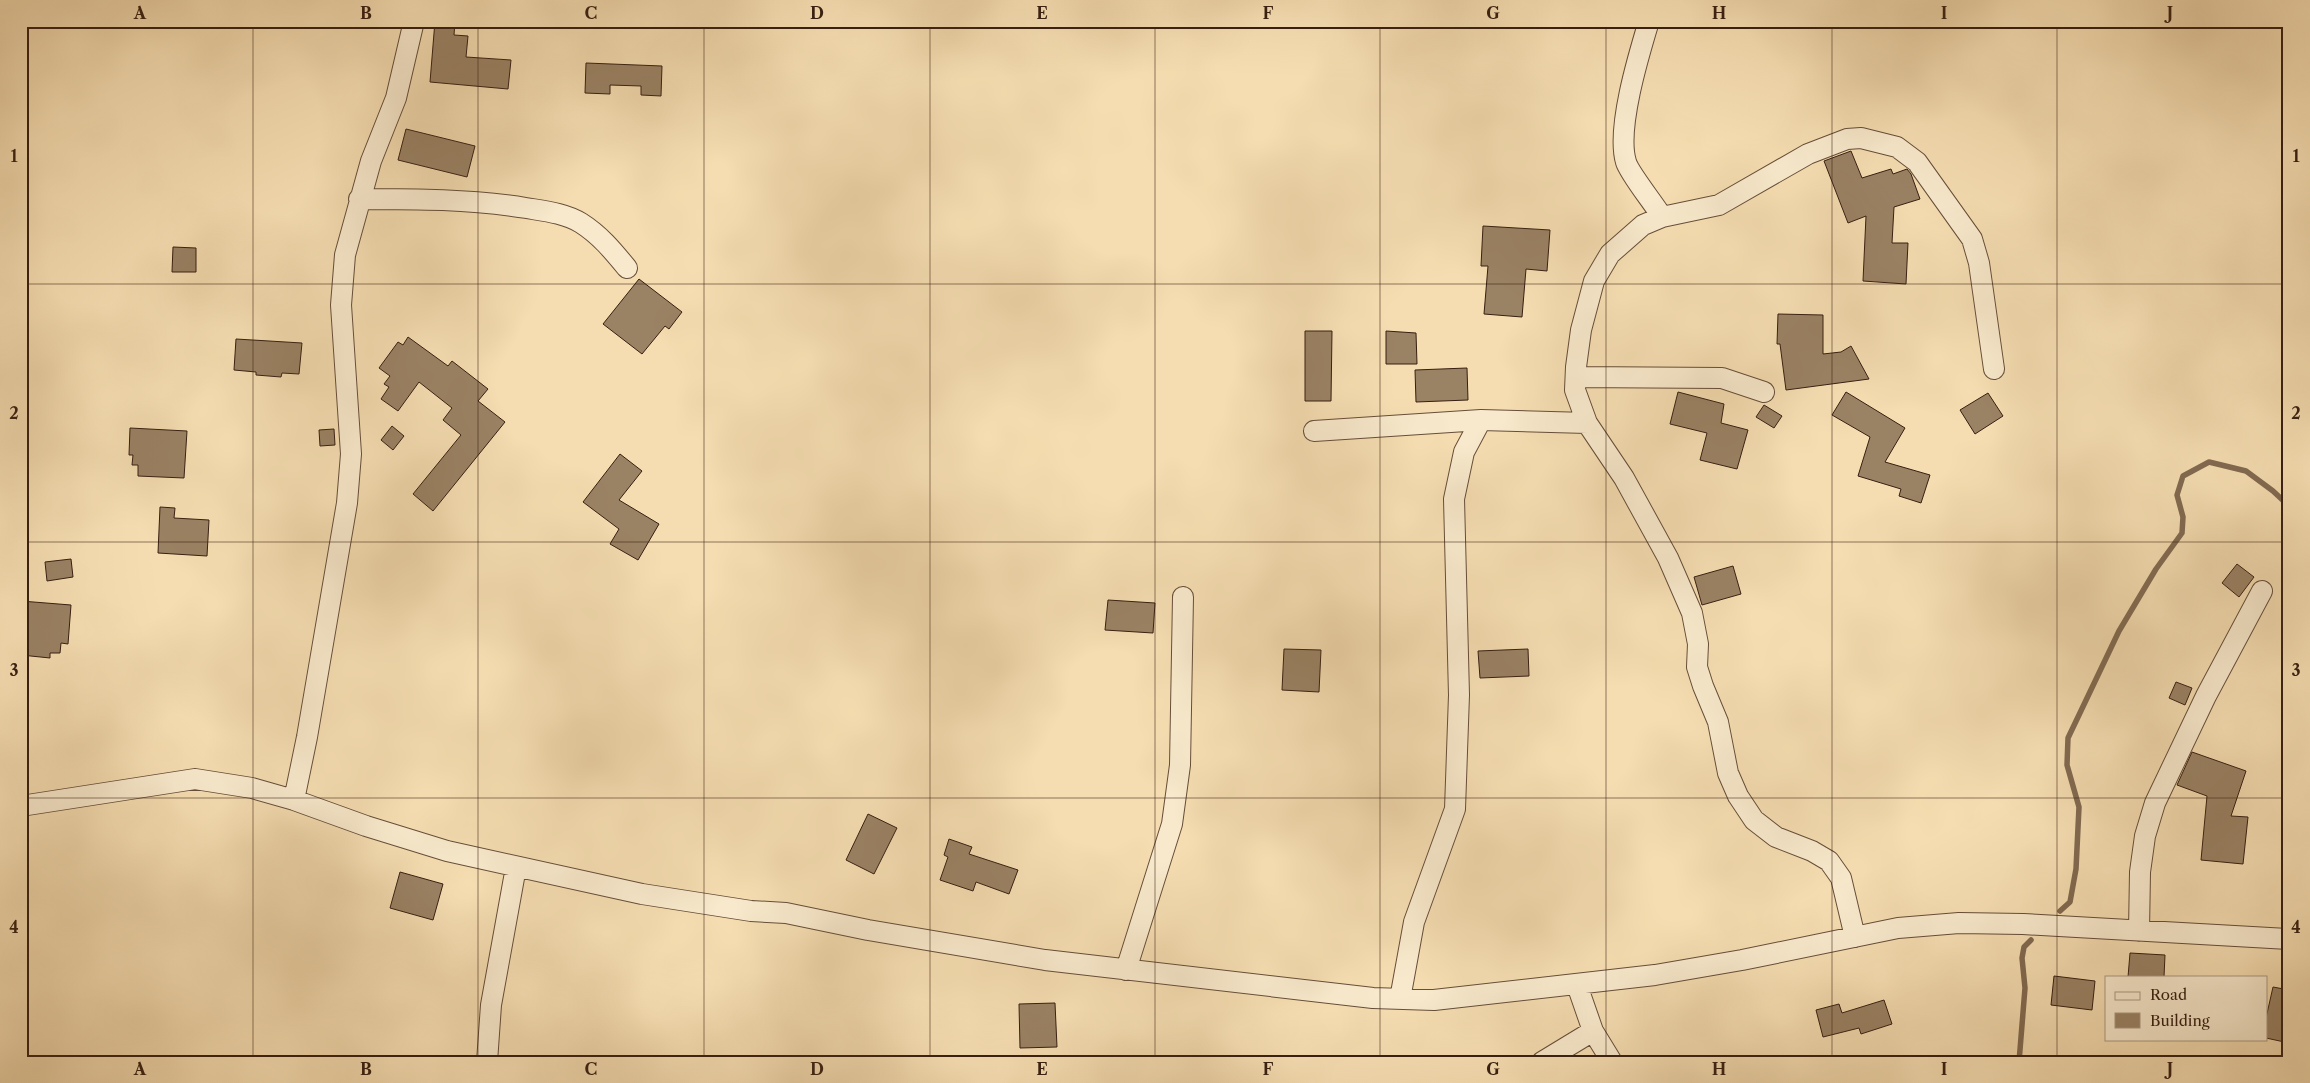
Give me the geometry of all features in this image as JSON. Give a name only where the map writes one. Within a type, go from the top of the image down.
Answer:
[{"type":"street","points":[[294,800],[307,737],[347,503],[351,454],[341,305],[345,255],[359,199],[371,162],[396,98],[414,21]]},
{"type":"street","points":[[1649,21],[1630,87],[1624,134],[1626,162],[1662,217]]},
{"type":"street","points":[[1855,937],[1841,878],[1829,862],[1812,851],[1776,837],[1754,820],[1738,796],[1728,773],[1718,722],[1697,667],[1698,644],[1692,613],[1668,558],[1624,478],[1588,424],[1575,390],[1581,330],[1594,281],[1610,254],[1643,225],[1662,217],[1720,205],[1808,154],[1847,139],[1861,138],[1897,147],[1917,162],[1972,239],[1979,263],[1994,369]]},
{"type":"street","points":[[359,199],[447,200],[496,203],[554,212],[579,222],[601,238],[627,268]]},
{"type":"street","points":[[1576,377],[1722,378],[1764,392]]},
{"type":"street","points":[[1314,431],[1481,420],[1588,424]]},
{"type":"street","points":[[1400,999],[1414,922],[1455,809],[1459,695],[1454,499],[1464,452],[1481,420]]},
{"type":"street","points":[[2139,931],[2140,872],[2146,836],[2155,804],[2206,696],[2262,591]]},
{"type":"street","points":[[1126,970],[1172,824],[1180,765],[1183,597]]},
{"type":"street","points":[[21,806],[195,779],[252,788],[438,848],[642,894],[751,911],[786,913],[868,930],[1045,960],[1373,998],[1434,1000],[1577,985],[1655,975],[1742,960],[1898,928],[1959,923],[2023,924],[2289,939]]},
{"type":"street","points":[[487,1062],[491,1005],[516,867]]},
{"type":"street","points":[[1577,985],[1593,1032],[1612,1062]]},
{"type":"street","points":[[1542,1062],[1593,1032]]},
{"type":"building","points":[[435,21],[455,21],[454,35],[468,36],[466,57],[511,60],[508,89],[430,82]]},
{"type":"building","points":[[586,63],[662,66],[661,96],[641,95],[641,86],[610,85],[610,94],[585,93]]},
{"type":"building","points":[[406,129],[475,146],[467,177],[398,160]]},
{"type":"building","points":[[1851,151],[1862,178],[1891,169],[1893,174],[1907,169],[1911,174],[1920,199],[1894,207],[1892,243],[1908,243],[1906,284],[1863,281],[1866,216],[1848,223],[1824,161]]},
{"type":"building","points":[[1483,226],[1550,230],[1547,271],[1526,269],[1522,317],[1484,314],[1488,266],[1481,266]]},
{"type":"building","points":[[173,247],[196,248],[196,272],[172,272]]},
{"type":"building","points":[[639,279],[682,312],[669,329],[665,326],[642,354],[603,324]]},
{"type":"building","points":[[1778,314],[1823,315],[1823,354],[1841,352],[1851,346],[1869,379],[1786,390],[1780,344],[1777,344]]},
{"type":"building","points":[[1305,331],[1332,331],[1331,401],[1305,401]]},
{"type":"building","points":[[1386,331],[1416,333],[1417,364],[1386,364]]},
{"type":"building","points":[[408,337],[448,366],[452,361],[488,389],[478,401],[505,422],[433,511],[413,494],[461,435],[443,420],[452,408],[419,382],[398,411],[381,399],[389,387],[384,384],[390,376],[379,368],[398,342],[403,345]]},
{"type":"building","points":[[236,339],[302,343],[299,374],[282,373],[281,377],[256,375],[256,372],[234,370]]},
{"type":"building","points":[[1467,368],[1468,400],[1416,402],[1415,370]]},
{"type":"building","points":[[1678,392],[1724,404],[1721,423],[1748,430],[1737,469],[1700,460],[1707,433],[1670,424]]},
{"type":"building","points":[[1846,392],[1905,428],[1885,462],[1930,475],[1921,503],[1899,496],[1901,489],[1858,476],[1870,437],[1832,415]]},
{"type":"building","points":[[1988,393],[2003,416],[1975,434],[1960,410]]},
{"type":"building","points":[[1764,405],[1782,416],[1774,428],[1756,417]]},
{"type":"building","points":[[392,426],[404,436],[393,450],[381,440]]},
{"type":"building","points":[[130,428],[187,431],[184,478],[138,476],[138,465],[132,465],[133,455],[129,455]]},
{"type":"building","points":[[334,429],[335,445],[320,446],[319,430]]},
{"type":"building","points":[[620,454],[642,471],[619,500],[659,524],[638,560],[610,544],[619,529],[583,502]]},
{"type":"building","points":[[160,507],[175,508],[174,518],[209,520],[207,556],[158,553]]},
{"type":"building","points":[[71,559],[73,577],[47,581],[45,562]]},
{"type":"building","points":[[2237,564],[2254,577],[2239,597],[2222,583]]},
{"type":"building","points":[[1733,566],[1741,594],[1702,605],[1694,577]]},
{"type":"building","points":[[1108,600],[1155,603],[1153,633],[1105,630]]},
{"type":"building","points":[[21,601],[71,605],[68,644],[61,643],[60,653],[50,653],[50,658],[21,655]]},
{"type":"building","points":[[1284,649],[1321,650],[1319,692],[1282,690]]},
{"type":"building","points":[[1528,649],[1529,676],[1480,678],[1478,651]]},
{"type":"building","points":[[2176,682],[2192,688],[2185,705],[2169,698]]},
{"type":"building","points":[[2192,752],[2246,771],[2231,816],[2248,817],[2243,864],[2201,860],[2207,796],[2177,785]]},
{"type":"building","points":[[868,814],[897,828],[874,874],[846,860]]},
{"type":"building","points":[[949,839],[972,847],[969,854],[1018,870],[1009,894],[976,882],[973,891],[940,880],[948,857],[944,855]]},
{"type":"building","points":[[400,872],[443,884],[433,920],[390,908]]},
{"type":"building","points":[[2130,953],[2165,955],[2164,976],[2128,976]]},
{"type":"building","points":[[2054,976],[2095,981],[2092,1010],[2051,1005]]},
{"type":"building","points":[[2273,987],[2289,990],[2289,1043],[2268,1038],[2268,1009]]},
{"type":"building","points":[[1884,1000],[1892,1024],[1861,1034],[1859,1028],[1823,1037],[1816,1010],[1839,1004],[1842,1013]]},
{"type":"building","points":[[1055,1003],[1057,1047],[1020,1048],[1019,1004]]},
{"type":"waterway","points":[[2060,911],[2070,902],[2076,869],[2079,807],[2067,765],[2068,738],[2119,631],[2156,569],[2182,533],[2183,517],[2177,495],[2183,476],[2209,462],[2246,471],[2273,491],[2289,506]]},
{"type":"waterway","points":[[2019,1062],[2025,988],[2022,958],[2024,947],[2031,940]]}]
